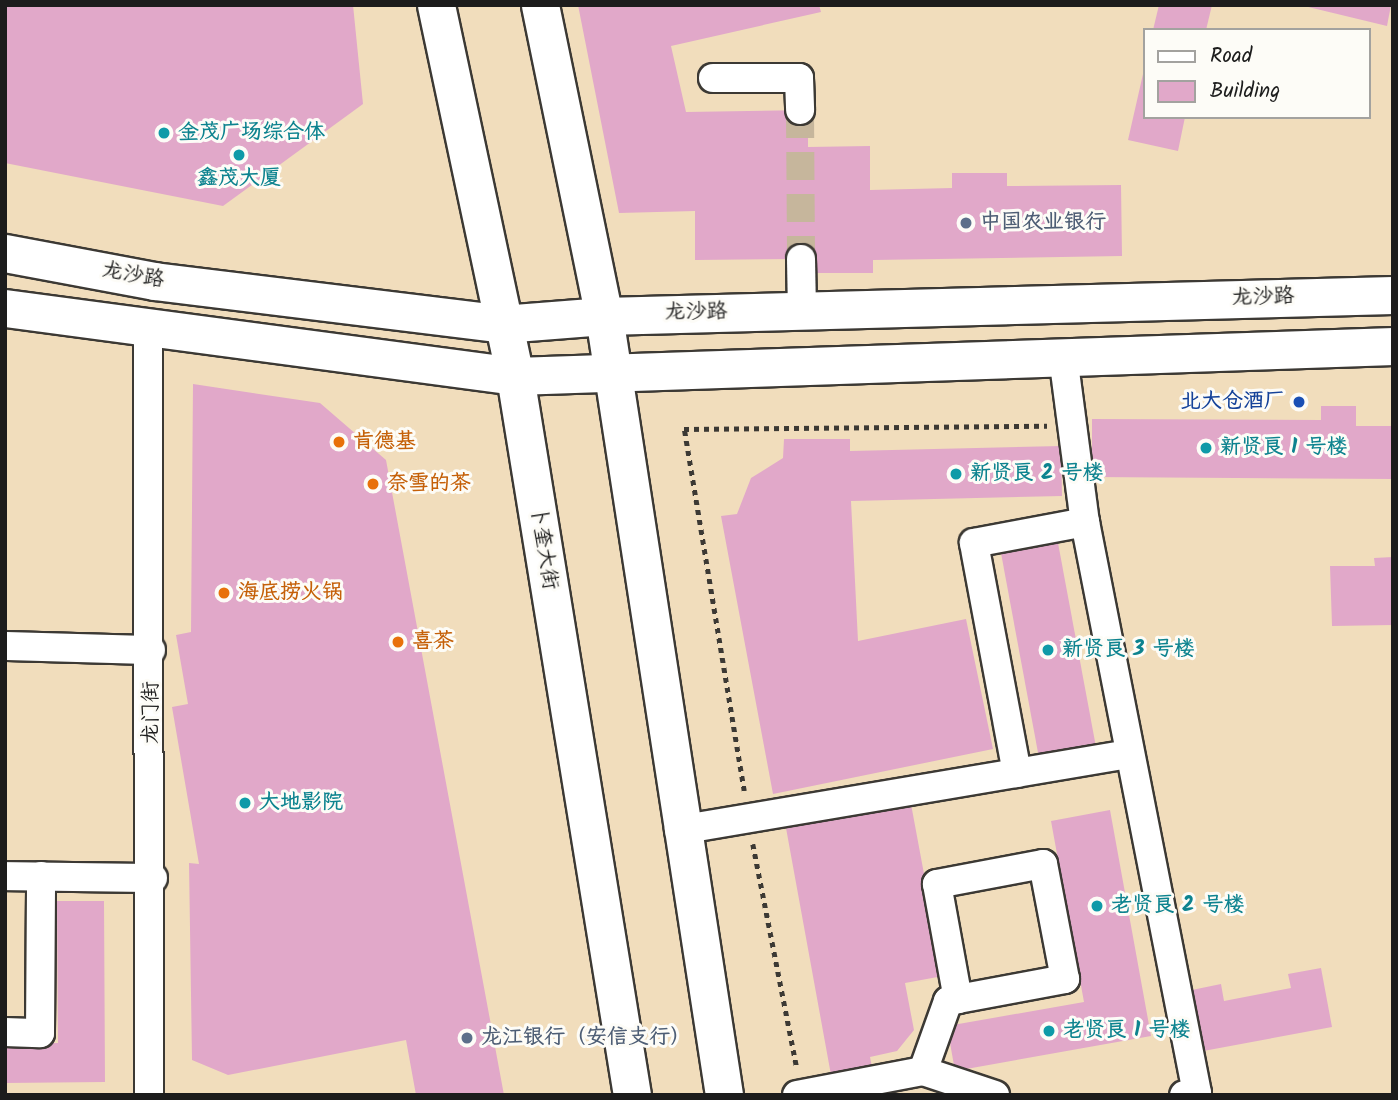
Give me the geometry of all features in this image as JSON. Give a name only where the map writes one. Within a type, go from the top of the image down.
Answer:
[{"type":"main road","name":"卜奎大街","points":[[436,5],[515,376],[632,1095]]},
{"type":"main road","points":[[540,5],[604,316],[679,830],[724,1095]]},
{"type":"main road","name":"龙沙路","points":[[5,253],[154,281],[502,324],[604,316],[1393,295]]},
{"type":"main road","points":[[5,308],[148,331],[515,376],[1393,346]]},
{"type":"street","points":[[713,78],[799,78],[800,110]]},
{"type":"street","points":[[802,259],[802,311]]},
{"type":"street","name":"龙门街","points":[[148,331],[153,878],[149,1095]]},
{"type":"street","points":[[1063,356],[1085,522],[1197,1093],[1184,1095]]},
{"type":"street","points":[[1017,773],[974,542],[1085,522]]},
{"type":"street","points":[[5,646],[151,650]]},
{"type":"street","points":[[679,830],[1130,754]]},
{"type":"street","points":[[923,1072],[948,1001],[1065,979],[1043,864],[937,884],[958,999]]},
{"type":"street","points":[[5,876],[153,878]]},
{"type":"street","points":[[5,1032],[40,1032],[41,876]]},
{"type":"street","points":[[799,1094],[923,1072],[995,1095]]},
{"type":"path","points":[[799,1094],[748,818],[684,429],[1072,426]]},
{"type":"building","name":"金茂广场综合体","points":[[5,5],[353,5],[363,104],[223,206],[5,163]]},
{"type":"building","points":[[578,5],[819,5],[821,12],[671,46],[686,112],[808,110],[808,147],[870,146],[870,190],[952,188],[952,173],[1007,173],[1007,186],[1121,185],[1122,256],[873,260],[873,273],[810,273],[801,259],[695,260],[695,211],[619,213]]},
{"type":"building","points":[[1159,5],[1212,5],[1206,28],[1153,28]]},
{"type":"building","points":[[1300,5],[1391,5],[1387,26]]},
{"type":"building","points":[[1142,78],[1142,119],[1185,119],[1178,151],[1128,140]]},
{"type":"building","points":[[193,384],[320,403],[386,460],[504,1095],[416,1095],[406,1040],[228,1075],[192,1060],[189,863],[199,864],[172,707],[188,704],[176,635],[191,632]]},
{"type":"building","name":"新贤良 1 号楼","points":[[1321,406],[1356,406],[1356,426],[1393,426],[1393,479],[1092,477],[1092,419],[1321,420]]},
{"type":"building","points":[[784,439],[850,439],[850,451],[1061,446],[1062,496],[851,501],[858,641],[966,619],[993,749],[773,794],[721,516],[737,514],[751,478],[783,458]]},
{"type":"building","name":"新贤良 3 号楼","points":[[1058,543],[1096,747],[1039,758],[1001,553]]},
{"type":"building","points":[[1393,557],[1393,625],[1332,626],[1330,566],[1375,566],[1374,558]]},
{"type":"building","points":[[911,804],[943,976],[905,983],[914,1030],[897,1051],[870,1057],[872,1067],[831,1075],[786,828]]},
{"type":"building","points":[[1110,810],[1151,1036],[955,1071],[947,1026],[1084,1002],[1051,821]]},
{"type":"building","points":[[57,901],[104,901],[105,1082],[5,1083],[5,1044],[58,1043]]},
{"type":"building","points":[[1321,968],[1332,1027],[1198,1052],[1187,991],[1221,984],[1224,1001],[1291,988],[1288,974]]},
{"type":"tunnel","points":[[800,110],[801,259]]},
{"type":"place","name":"金茂广场综合体","points":[[164,133]]},
{"type":"place","name":"鑫茂大厦","points":[[239,155]]},
{"type":"place","name":"中国农业银行","points":[[966,223]]},
{"type":"place","name":"北大仓酒厂","points":[[1299,402]]},
{"type":"place","name":"肯德基","points":[[339,442]]},
{"type":"place","name":"新贤良 1 号楼","points":[[1206,448]]},
{"type":"place","name":"新贤良 2 号楼","points":[[956,474]]},
{"type":"place","name":"奈雪的茶","points":[[373,484]]},
{"type":"place","name":"海底捞火锅","points":[[224,593]]},
{"type":"place","name":"喜茶","points":[[398,642]]},
{"type":"place","name":"新贤良 3 号楼","points":[[1048,650]]},
{"type":"place","name":"大地影院","points":[[245,803]]},
{"type":"place","name":"老贤良 2 号楼","points":[[1097,906]]},
{"type":"place","name":"老贤良 1 号楼","points":[[1049,1031]]},
{"type":"place","name":"龙江银行（安信支行）","points":[[467,1038]]}]
